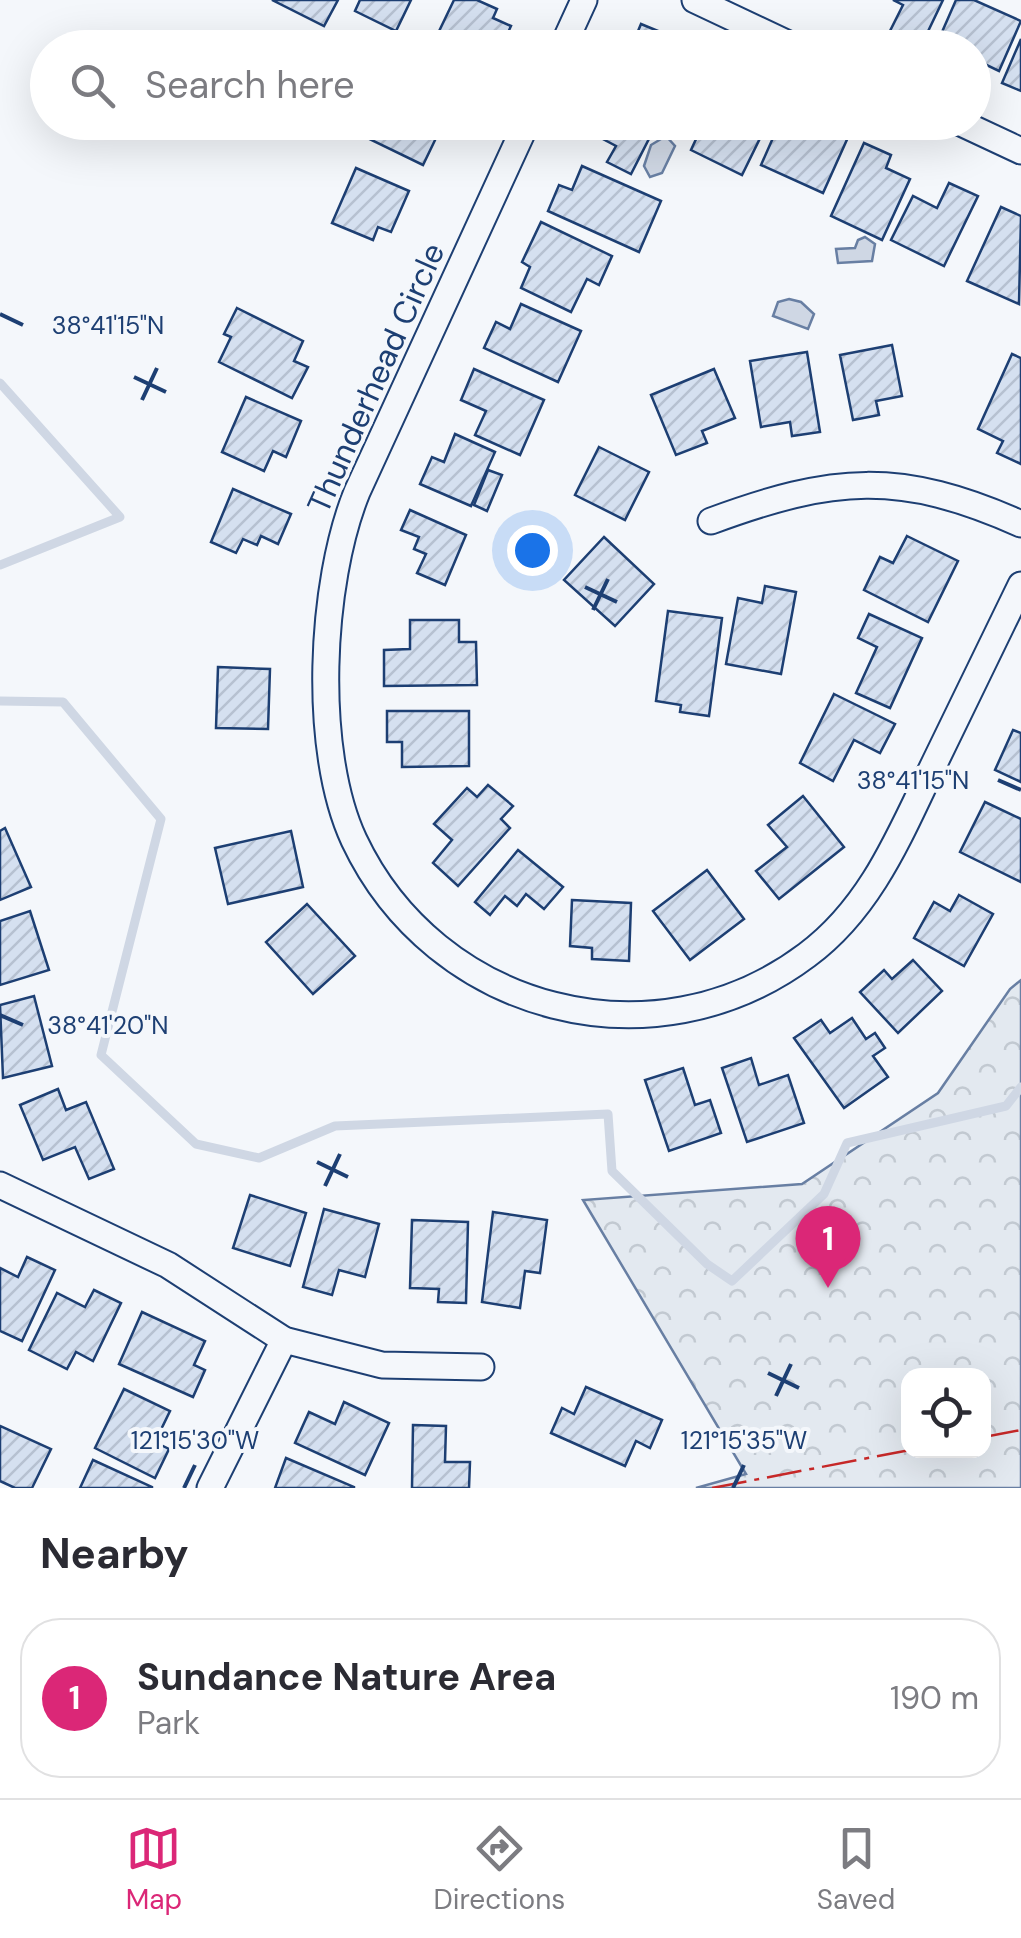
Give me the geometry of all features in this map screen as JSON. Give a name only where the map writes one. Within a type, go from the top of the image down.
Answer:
[{"type":"street","points":[[570,30],[584,0]]},
{"type":"street","points":[[696,0],[760,30]]},
{"type":"street","points":[[991,137],[1021,152]]},
{"type":"street","name":"Thunderhead Circle","points":[[519,140],[357,492],[336,550],[331,584],[329,712],[341,802],[369,869],[424,937],[495,986],[543,1005],[594,1015],[686,1010],[773,978],[836,931],[880,874],[1021,585]]},
{"type":"street","points":[[711,521],[820,487],[865,483],[912,486],[975,503],[1021,524]]},
{"type":"street","points":[[0,1186],[168,1265],[284,1340],[382,1365],[481,1368]]},
{"type":"street","points":[[210,1488],[284,1340]]},
{"type":"green space","points":[[1021,980],[1021,1488],[696,1488],[746,1474],[583,1200],[802,1184],[938,1093],[1010,989]]},
{"type":"shaded area","points":[[670,140],[675,146],[662,173],[650,177],[644,166],[651,145]]},
{"type":"shaded area","points":[[865,237],[875,244],[872,261],[838,263],[836,249],[855,248],[858,240]]},
{"type":"shaded area","points":[[778,302],[801,302],[814,314],[808,329],[773,316]]},
{"type":"building","points":[[272,0],[338,0],[324,26]]},
{"type":"building","points":[[360,0],[411,0],[396,30],[355,11]]},
{"type":"building","points":[[454,0],[477,0],[497,9],[493,18],[511,26],[509,30],[440,30]]},
{"type":"building","points":[[893,0],[943,0],[929,30],[890,30],[903,5]]},
{"type":"building","points":[[956,0],[974,0],[1021,21],[999,71],[991,67],[991,30],[943,30]]},
{"type":"building","points":[[1021,39],[1021,91],[1002,83]]},
{"type":"building","points":[[371,140],[435,140],[423,165]]},
{"type":"building","points":[[605,140],[648,140],[631,174],[607,162],[616,146]]},
{"type":"building","points":[[696,140],[759,140],[742,175],[691,150]]},
{"type":"building","points":[[772,140],[847,140],[823,193],[761,165]]},
{"type":"building","points":[[864,143],[891,155],[886,168],[910,179],[882,240],[831,216]]},
{"type":"building","points":[[582,166],[661,201],[639,252],[548,211],[559,185],[572,190]]},
{"type":"building","points":[[356,168],[409,191],[391,232],[378,227],[373,240],[332,223]]},
{"type":"building","points":[[949,183],[978,196],[944,266],[891,240],[913,196],[937,208]]},
{"type":"building","points":[[1001,207],[1021,216],[1019,304],[967,281]]},
{"type":"building","points":[[541,222],[612,256],[599,285],[587,279],[571,312],[521,288],[530,267],[522,262]]},
{"type":"building","points":[[521,304],[581,331],[558,382],[484,348],[496,322],[510,329]]},
{"type":"building","points":[[237,308],[303,341],[294,361],[308,367],[292,398],[219,362],[231,337],[224,334]]},
{"type":"building","points":[[892,345],[902,396],[876,401],[879,415],[853,420],[840,355]]},
{"type":"building","points":[[807,352],[820,432],[792,436],[790,422],[761,427],[750,361]]},
{"type":"building","points":[[1012,354],[1021,358],[1021,464],[997,453],[1003,441],[978,429]]},
{"type":"building","points":[[474,369],[544,400],[520,455],[475,435],[486,411],[461,400]]},
{"type":"building","points":[[714,369],[735,418],[702,431],[707,443],[676,455],[651,395]]},
{"type":"building","points":[[246,397],[301,421],[286,457],[273,451],[264,471],[222,452]]},
{"type":"building","points":[[455,434],[495,452],[471,506],[420,484],[432,457],[444,462]]},
{"type":"building","points":[[599,447],[649,472],[625,520],[575,495]]},
{"type":"building","points":[[488,470],[502,475],[487,511],[474,505]]},
{"type":"building","points":[[233,489],[291,514],[278,544],[261,536],[257,545],[243,539],[236,553],[211,542]]},
{"type":"building","points":[[410,510],[466,535],[445,585],[417,573],[426,554],[414,549],[419,537],[401,530]]},
{"type":"building","points":[[907,536],[958,561],[928,622],[864,590],[880,557],[893,563]]},
{"type":"building","points":[[604,537],[654,584],[615,626],[564,580]]},
{"type":"building","points":[[765,586],[796,592],[781,674],[726,664],[738,598],[762,603]]},
{"type":"building","points":[[668,611],[722,618],[709,716],[680,712],[681,705],[656,701]]},
{"type":"building","points":[[869,614],[922,638],[890,708],[856,693],[877,647],[858,638]]},
{"type":"building","points":[[410,620],[459,620],[459,642],[476,642],[477,685],[384,686],[384,650],[410,649]]},
{"type":"building","points":[[218,667],[270,669],[268,729],[216,728]]},
{"type":"building","points":[[834,694],[895,724],[880,753],[854,740],[833,781],[800,763]]},
{"type":"building","points":[[387,711],[469,711],[469,766],[402,767],[402,742],[387,742]]},
{"type":"building","points":[[1013,730],[1021,733],[1021,782],[995,770]]},
{"type":"building","points":[[488,785],[513,806],[501,819],[510,828],[458,886],[433,863],[452,840],[434,824],[467,788],[477,797]]},
{"type":"building","points":[[803,796],[844,847],[779,899],[756,871],[787,847],[768,825]]},
{"type":"building","points":[[985,802],[1021,819],[1021,882],[960,852]]},
{"type":"building","points":[[5,828],[31,887],[0,900],[0,831]]},
{"type":"building","points":[[291,831],[303,887],[228,904],[215,848]]},
{"type":"building","points":[[518,850],[563,887],[544,909],[526,894],[517,906],[505,896],[490,915],[475,902]]},
{"type":"building","points":[[707,870],[744,919],[690,960],[653,911]]},
{"type":"building","points":[[959,895],[993,914],[964,966],[914,938],[934,902],[950,911]]},
{"type":"building","points":[[572,900],[631,903],[629,961],[592,959],[592,948],[570,946]]},
{"type":"building","points":[[307,904],[355,956],[313,994],[266,942]]},
{"type":"building","points":[[30,911],[49,970],[0,985],[0,921]]},
{"type":"building","points":[[913,960],[942,991],[898,1033],[860,992],[884,970],[892,979]]},
{"type":"building","points":[[34,996],[52,1066],[3,1078],[0,1005]]},
{"type":"building","points":[[852,1018],[866,1039],[875,1033],[885,1048],[873,1056],[888,1077],[844,1108],[794,1038],[821,1020],[830,1033]]},
{"type":"building","points":[[751,1058],[759,1085],[788,1075],[804,1123],[747,1142],[722,1068]]},
{"type":"building","points":[[683,1068],[695,1105],[710,1100],[721,1133],[669,1151],[645,1080]]},
{"type":"building","points":[[58,1089],[66,1110],[86,1102],[114,1169],[89,1179],[75,1147],[43,1160],[20,1105]]},
{"type":"building","points":[[250,1195],[306,1213],[290,1266],[233,1248]]},
{"type":"building","points":[[324,1209],[379,1224],[365,1277],[339,1270],[332,1295],[303,1287]]},
{"type":"building","points":[[493,1212],[547,1220],[540,1273],[525,1271],[520,1308],[482,1302]]},
{"type":"building","points":[[412,1220],[468,1222],[466,1303],[438,1302],[439,1289],[410,1288]]},
{"type":"building","points":[[27,1257],[55,1270],[22,1341],[0,1331],[0,1268],[18,1277]]},
{"type":"building","points":[[94,1290],[121,1303],[93,1361],[76,1352],[67,1369],[29,1350],[57,1293],[85,1307]]},
{"type":"building","points":[[142,1312],[205,1341],[194,1365],[205,1370],[193,1397],[119,1364]]},
{"type":"building","points":[[586,1387],[662,1420],[650,1448],[636,1441],[625,1466],[551,1433],[562,1408],[574,1414]]},
{"type":"building","points":[[124,1389],[170,1411],[155,1442],[169,1449],[155,1478],[95,1448]]},
{"type":"building","points":[[344,1402],[389,1423],[365,1475],[295,1443],[309,1412],[335,1424]]},
{"type":"building","points":[[413,1425],[446,1426],[445,1462],[470,1462],[469,1488],[412,1488]]},
{"type":"building","points":[[0,1426],[51,1449],[32,1488],[15,1488],[0,1481]]},
{"type":"building","points":[[286,1458],[354,1487],[354,1488],[275,1488]]},
{"type":"building","points":[[93,1460],[152,1487],[152,1488],[80,1488]]},
{"type":"waterway","points":[[0,383],[120,517],[0,565]]},
{"type":"waterway","points":[[0,701],[63,702],[161,819],[101,1055],[196,1144],[259,1158],[335,1126],[608,1114],[612,1171],[707,1264],[732,1281],[824,1194],[847,1143],[1006,1106],[1021,1087]]},
{"type":"power","points":[[991,1436],[1021,1430]]},
{"type":"power","points":[[712,1488],[901,1452]]},
{"type":"place","name":"Sundance Nature Area","points":[[828,1288]]}]
